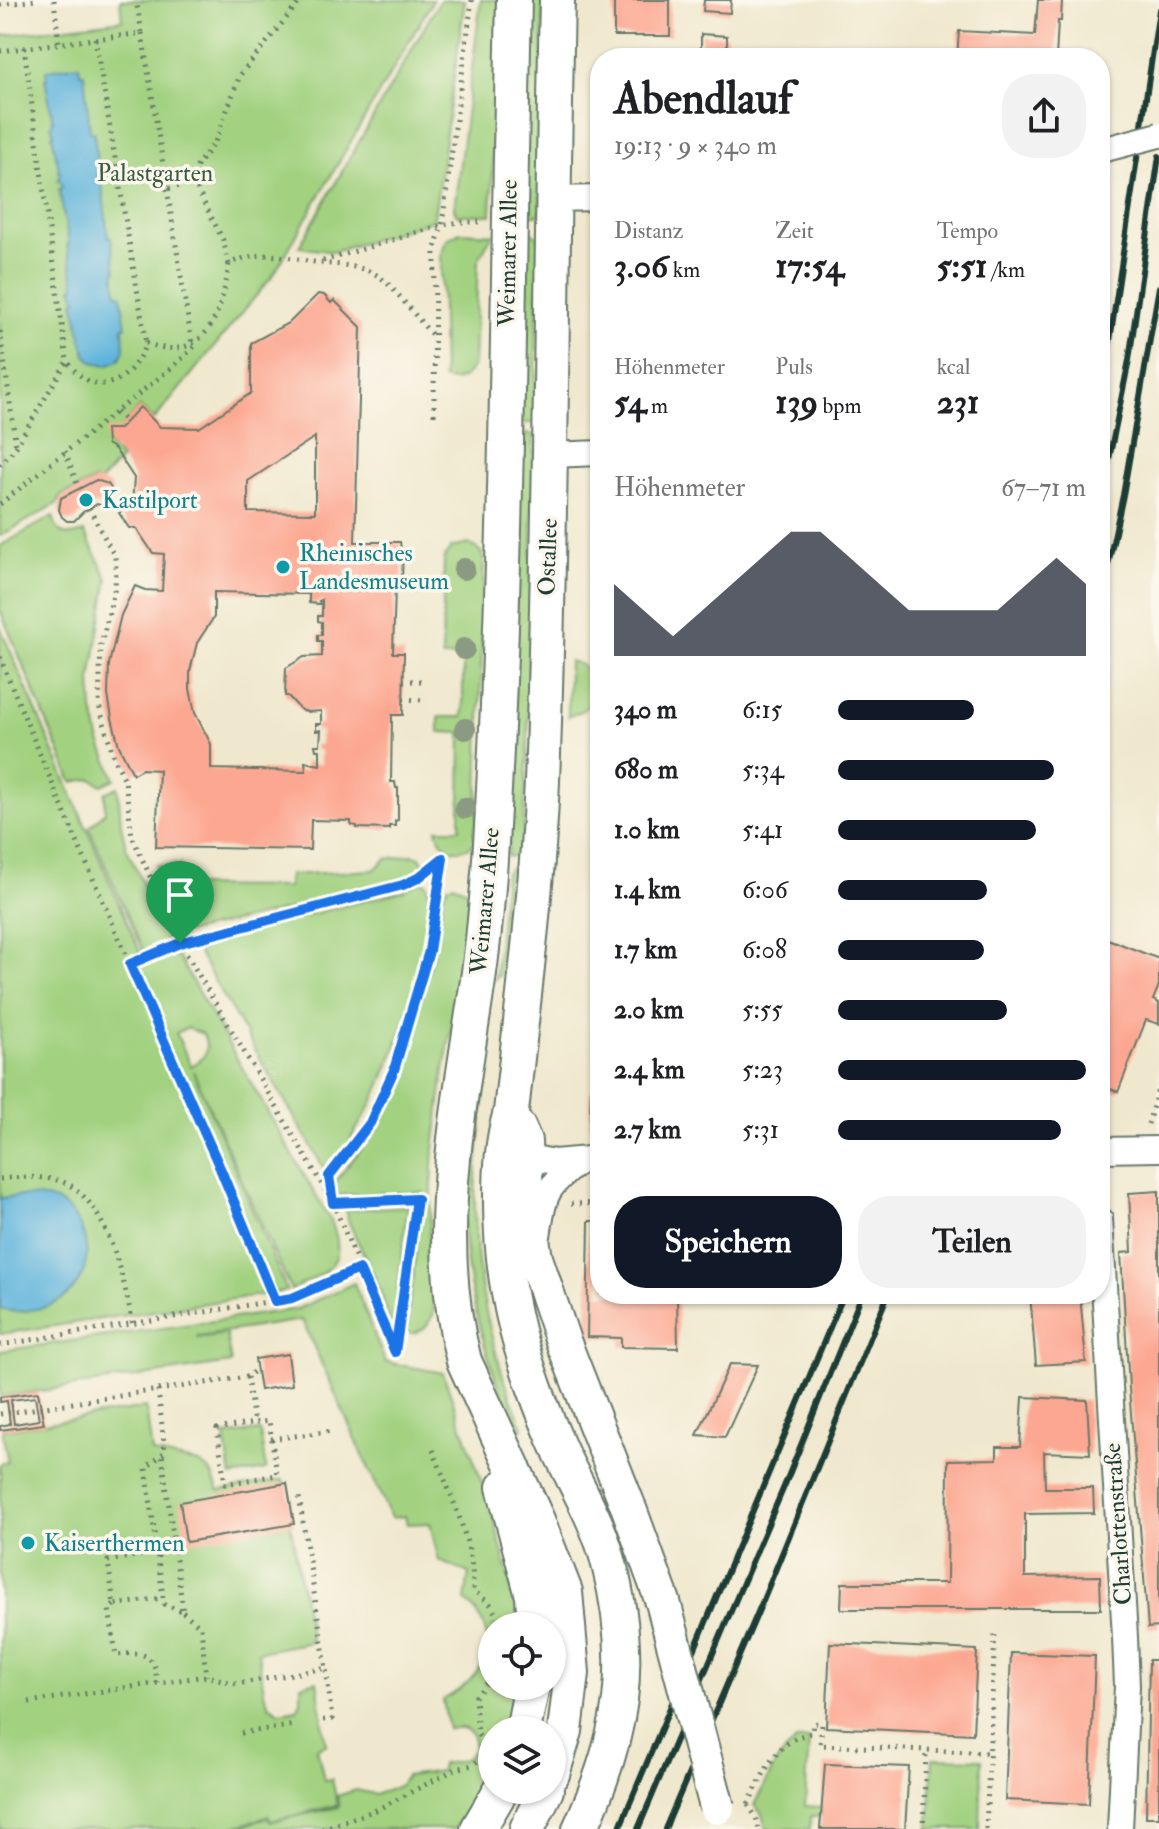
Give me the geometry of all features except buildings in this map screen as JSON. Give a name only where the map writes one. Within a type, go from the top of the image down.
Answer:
[{"type":"main road","name":"Weimarer Allee","points":[[514,0],[494,789],[481,951],[455,1137],[447,1241],[464,1361],[537,1520],[565,1592],[572,1673],[566,1723]]},
{"type":"main road","name":"Ostallee","points":[[557,0],[551,455],[542,783],[527,968],[511,1112],[504,1134],[501,1233],[506,1289],[520,1349],[538,1398],[602,1541],[621,1629],[623,1668],[612,1749],[580,1829]]},
{"type":"main road","points":[[511,1112],[524,1141],[526,1202],[535,1258],[563,1341],[663,1602],[731,1812]]},
{"type":"main road","points":[[464,1361],[508,1500],[533,1596],[534,1612]]},
{"type":"main road","points":[[478,1829],[493,1804]]},
{"type":"main road","points":[[527,1829],[539,1804]]},
{"type":"street","points":[[1110,148],[1159,135]]},
{"type":"street","points":[[553,199],[590,198]]},
{"type":"street","points":[[551,455],[590,453]]},
{"type":"street","points":[[1110,1150],[1159,1149]]},
{"type":"street","points":[[524,1156],[554,1162],[590,1159]]},
{"type":"street","points":[[535,1258],[545,1195],[553,1182],[590,1159]]},
{"type":"street","name":"Charlottenstraße","points":[[1105,1304],[1127,1686],[1120,1829]]},
{"type":"path","points":[[0,5],[35,0]]},
{"type":"path","points":[[54,0],[59,43]]},
{"type":"path","points":[[136,0],[192,344]]},
{"type":"path","points":[[289,11],[290,0]]},
{"type":"path","points":[[0,504],[175,365],[208,333],[220,306],[229,264],[223,240],[195,183],[198,164],[215,142],[240,75],[301,0]]},
{"type":"path","points":[[434,415],[435,248],[442,225],[472,0]]},
{"type":"path","points":[[0,51],[142,33]]},
{"type":"path","points":[[24,47],[67,361],[77,376],[90,383],[108,384],[132,370],[146,343],[95,38]]},
{"type":"path","points":[[167,189],[195,183]]},
{"type":"path","points":[[318,262],[442,225],[509,222]]},
{"type":"path","points":[[229,264],[260,255],[282,255],[354,266],[381,277],[434,337]]},
{"type":"path","points":[[0,331],[16,447]]},
{"type":"path","points":[[146,343],[159,348],[179,349],[208,333]]},
{"type":"path","points":[[0,465],[16,447],[67,361]]},
{"type":"path","points":[[116,412],[126,422]]},
{"type":"path","points":[[65,451],[79,489]]},
{"type":"path","points":[[89,508],[115,557],[115,587],[101,645],[99,705],[114,758],[125,780],[132,836],[180,943],[333,1203],[395,1352],[417,1199],[333,1203]]},
{"type":"path","points":[[0,657],[275,1301]]},
{"type":"path","points":[[0,678],[8,676]]},
{"type":"path","points":[[403,681],[425,681]]},
{"type":"path","points":[[403,699],[424,700]]},
{"type":"path","points":[[130,964],[180,943],[403,885],[418,878],[443,858],[429,951],[394,1070],[370,1123],[329,1176],[333,1203]]},
{"type":"path","points":[[1148,1123],[1159,1085]]},
{"type":"path","points":[[0,1179],[58,1180],[88,1200],[99,1218],[124,1280],[133,1325]]},
{"type":"path","points":[[566,1205],[590,1204]]},
{"type":"path","points":[[0,1345],[292,1298],[359,1269]]},
{"type":"path","points":[[0,1414],[247,1377],[257,1369]]},
{"type":"path","points":[[247,1377],[254,1423]]},
{"type":"path","points":[[158,1390],[165,1452],[146,1468],[164,1604],[183,1612],[201,1627],[206,1676]]},
{"type":"path","points":[[269,1421],[277,1475],[225,1484],[217,1429],[254,1423],[269,1421]]},
{"type":"path","points":[[271,1439],[333,1431]]},
{"type":"path","points":[[433,1450],[469,1544],[474,1566],[473,1590],[495,1612]]},
{"type":"path","points":[[162,1454],[183,1612]]},
{"type":"path","points":[[299,1497],[332,1719],[323,1720]]},
{"type":"path","points":[[114,1605],[108,1561],[157,1552]]},
{"type":"path","points":[[157,1683],[153,1661],[146,1655],[116,1655],[109,1609],[114,1605],[163,1598]]},
{"type":"path","points":[[986,1829],[995,1633]]},
{"type":"path","points":[[29,1702],[206,1676],[237,1684],[326,1668]]},
{"type":"path","points":[[322,1829],[376,1810],[456,1769],[473,1765],[483,1756],[486,1746],[478,1735],[475,1697],[478,1693]]},
{"type":"path","points":[[759,1829],[756,1817],[731,1812],[775,1754],[795,1736],[812,1733],[813,1723],[822,1724],[820,1745],[989,1753]]},
{"type":"path","points":[[241,1733],[296,1725]]},
{"type":"path","points":[[923,1829],[926,1751]]},
{"type":"green space","name":"Palastgarten","points":[[120,0],[433,0],[274,274],[154,420],[140,407],[107,444],[121,459],[100,482],[95,480],[60,496],[58,503],[0,536],[0,36],[122,20]]},
{"type":"green space","points":[[440,0],[465,0],[434,217],[431,221],[334,252],[299,247]]},
{"type":"green space","points":[[481,0],[499,0],[491,215],[457,215],[454,209]]},
{"type":"green space","points":[[527,0],[543,0],[540,215],[524,215]]},
{"type":"green space","points":[[460,232],[493,234],[478,260],[474,364],[469,373],[453,381],[443,379],[441,254],[447,239]]},
{"type":"green space","points":[[531,232],[539,237],[535,423],[519,423],[523,236]]},
{"type":"green space","points":[[519,434],[534,435],[528,746],[522,854],[508,857],[512,793]]},
{"type":"green space","points":[[53,516],[63,534],[84,532],[108,579],[91,679],[99,739],[115,779],[102,785],[92,779],[72,782],[0,610],[0,546]]},
{"type":"green space","points":[[469,544],[484,558],[477,840],[465,849],[453,850],[443,843],[437,829],[460,829],[461,733],[439,732],[439,717],[463,717],[463,657],[442,657],[444,558],[451,548]]},
{"type":"green space","points":[[0,627],[144,962],[162,954],[178,957],[332,1223],[338,1249],[331,1266],[291,1290],[193,1071],[287,1291],[0,1334]],"holes":[[[187,1028],[203,1034],[205,1053],[191,1066],[176,1033]]]},
{"type":"green space","points":[[569,661],[581,665],[590,674],[590,702],[580,712],[568,716]]},
{"type":"green space","points":[[118,787],[126,847],[169,941],[144,953],[89,828],[105,812],[105,793]]},
{"type":"green space","points":[[413,855],[420,857],[425,866],[415,875],[390,886],[186,933],[156,865],[180,865],[181,886],[288,887],[289,875],[374,870],[386,859]]},
{"type":"green space","points":[[510,868],[516,873],[515,882],[502,973],[495,979],[505,874]]},
{"type":"green space","points":[[421,881],[427,884],[430,902],[428,925],[416,981],[399,1037],[380,1086],[345,1150],[334,1164],[324,1168],[193,944],[403,891]]},
{"type":"green space","points":[[453,884],[465,889],[470,898],[434,1148],[429,1241],[434,1313],[425,1328],[406,1333],[423,1192],[337,1195],[333,1184],[363,1147],[400,1072],[435,947],[444,892]]},
{"type":"green space","points":[[480,1067],[485,1068],[486,1072],[476,1184],[478,1259],[494,1345],[523,1428],[516,1432],[478,1322],[464,1236],[468,1154]]},
{"type":"green space","points":[[408,1206],[393,1328],[345,1210]]},
{"type":"green space","points":[[354,1283],[385,1362],[443,1373],[492,1511],[517,1612],[478,1612],[478,1616],[465,1600],[469,1573],[439,1561],[430,1523],[407,1524],[405,1516],[391,1518],[302,1320],[197,1336],[226,1334],[231,1363],[0,1397],[0,1351],[297,1309]]},
{"type":"green space","points":[[146,1408],[152,1453],[199,1463],[210,1471],[219,1491],[283,1480],[311,1642],[258,1652],[264,1692],[269,1705],[280,1712],[297,1709],[301,1701],[301,1685],[317,1681],[326,1745],[317,1748],[324,1780],[332,1779],[338,1805],[270,1821],[269,1816],[228,1829],[0,1829],[0,1464],[8,1462],[2,1430]]},
{"type":"green space","points":[[260,1431],[266,1470],[231,1476],[225,1436]]},
{"type":"green space","points":[[478,1669],[478,1700],[511,1700],[509,1716],[478,1716],[478,1795],[453,1829],[234,1829],[268,1818],[270,1822],[339,1807],[337,1796],[356,1790],[374,1794],[387,1791],[399,1786],[406,1776],[441,1771],[441,1764],[466,1758],[473,1751],[473,1737],[461,1728],[448,1729],[443,1700],[470,1680]]},
{"type":"green space","points":[[809,1739],[805,1806],[822,1807],[821,1816],[811,1816],[810,1829],[766,1829],[762,1814],[754,1805],[777,1761],[797,1740]]},
{"type":"green space","points":[[933,1758],[982,1759],[980,1829],[929,1829]]},
{"type":"water","points":[[79,65],[80,73],[84,73],[90,132],[94,132],[117,294],[121,294],[126,327],[123,327],[124,350],[119,360],[107,365],[93,362],[86,355],[82,342],[45,79],[46,70]]},
{"type":"water","points":[[0,1198],[45,1198],[64,1206],[79,1224],[85,1238],[86,1252],[80,1278],[63,1298],[37,1309],[14,1312],[0,1309]]},
{"type":"railway","points":[[1110,341],[1159,10]]},
{"type":"railway","points":[[1110,454],[1129,360],[1159,156]]},
{"type":"railway","points":[[1110,556],[1159,287]]},
{"type":"railway","points":[[619,1829],[840,1304]]},
{"type":"railway","points":[[638,1829],[786,1482],[858,1304]]},
{"type":"railway","points":[[665,1829],[884,1304]]},
{"type":"place","name":"Kastilport","points":[[86,500]]},
{"type":"place","name":"Rheinisches Landesmuseum","points":[[283,567]]},
{"type":"place","name":"Kaiserthermen","points":[[28,1543]]},
{"type":"route","points":[[443,858],[429,951],[394,1070],[370,1123],[329,1176],[333,1203],[417,1199],[395,1352],[359,1269],[292,1298],[275,1301],[130,964],[180,943],[403,885],[418,878],[443,858]]}]
